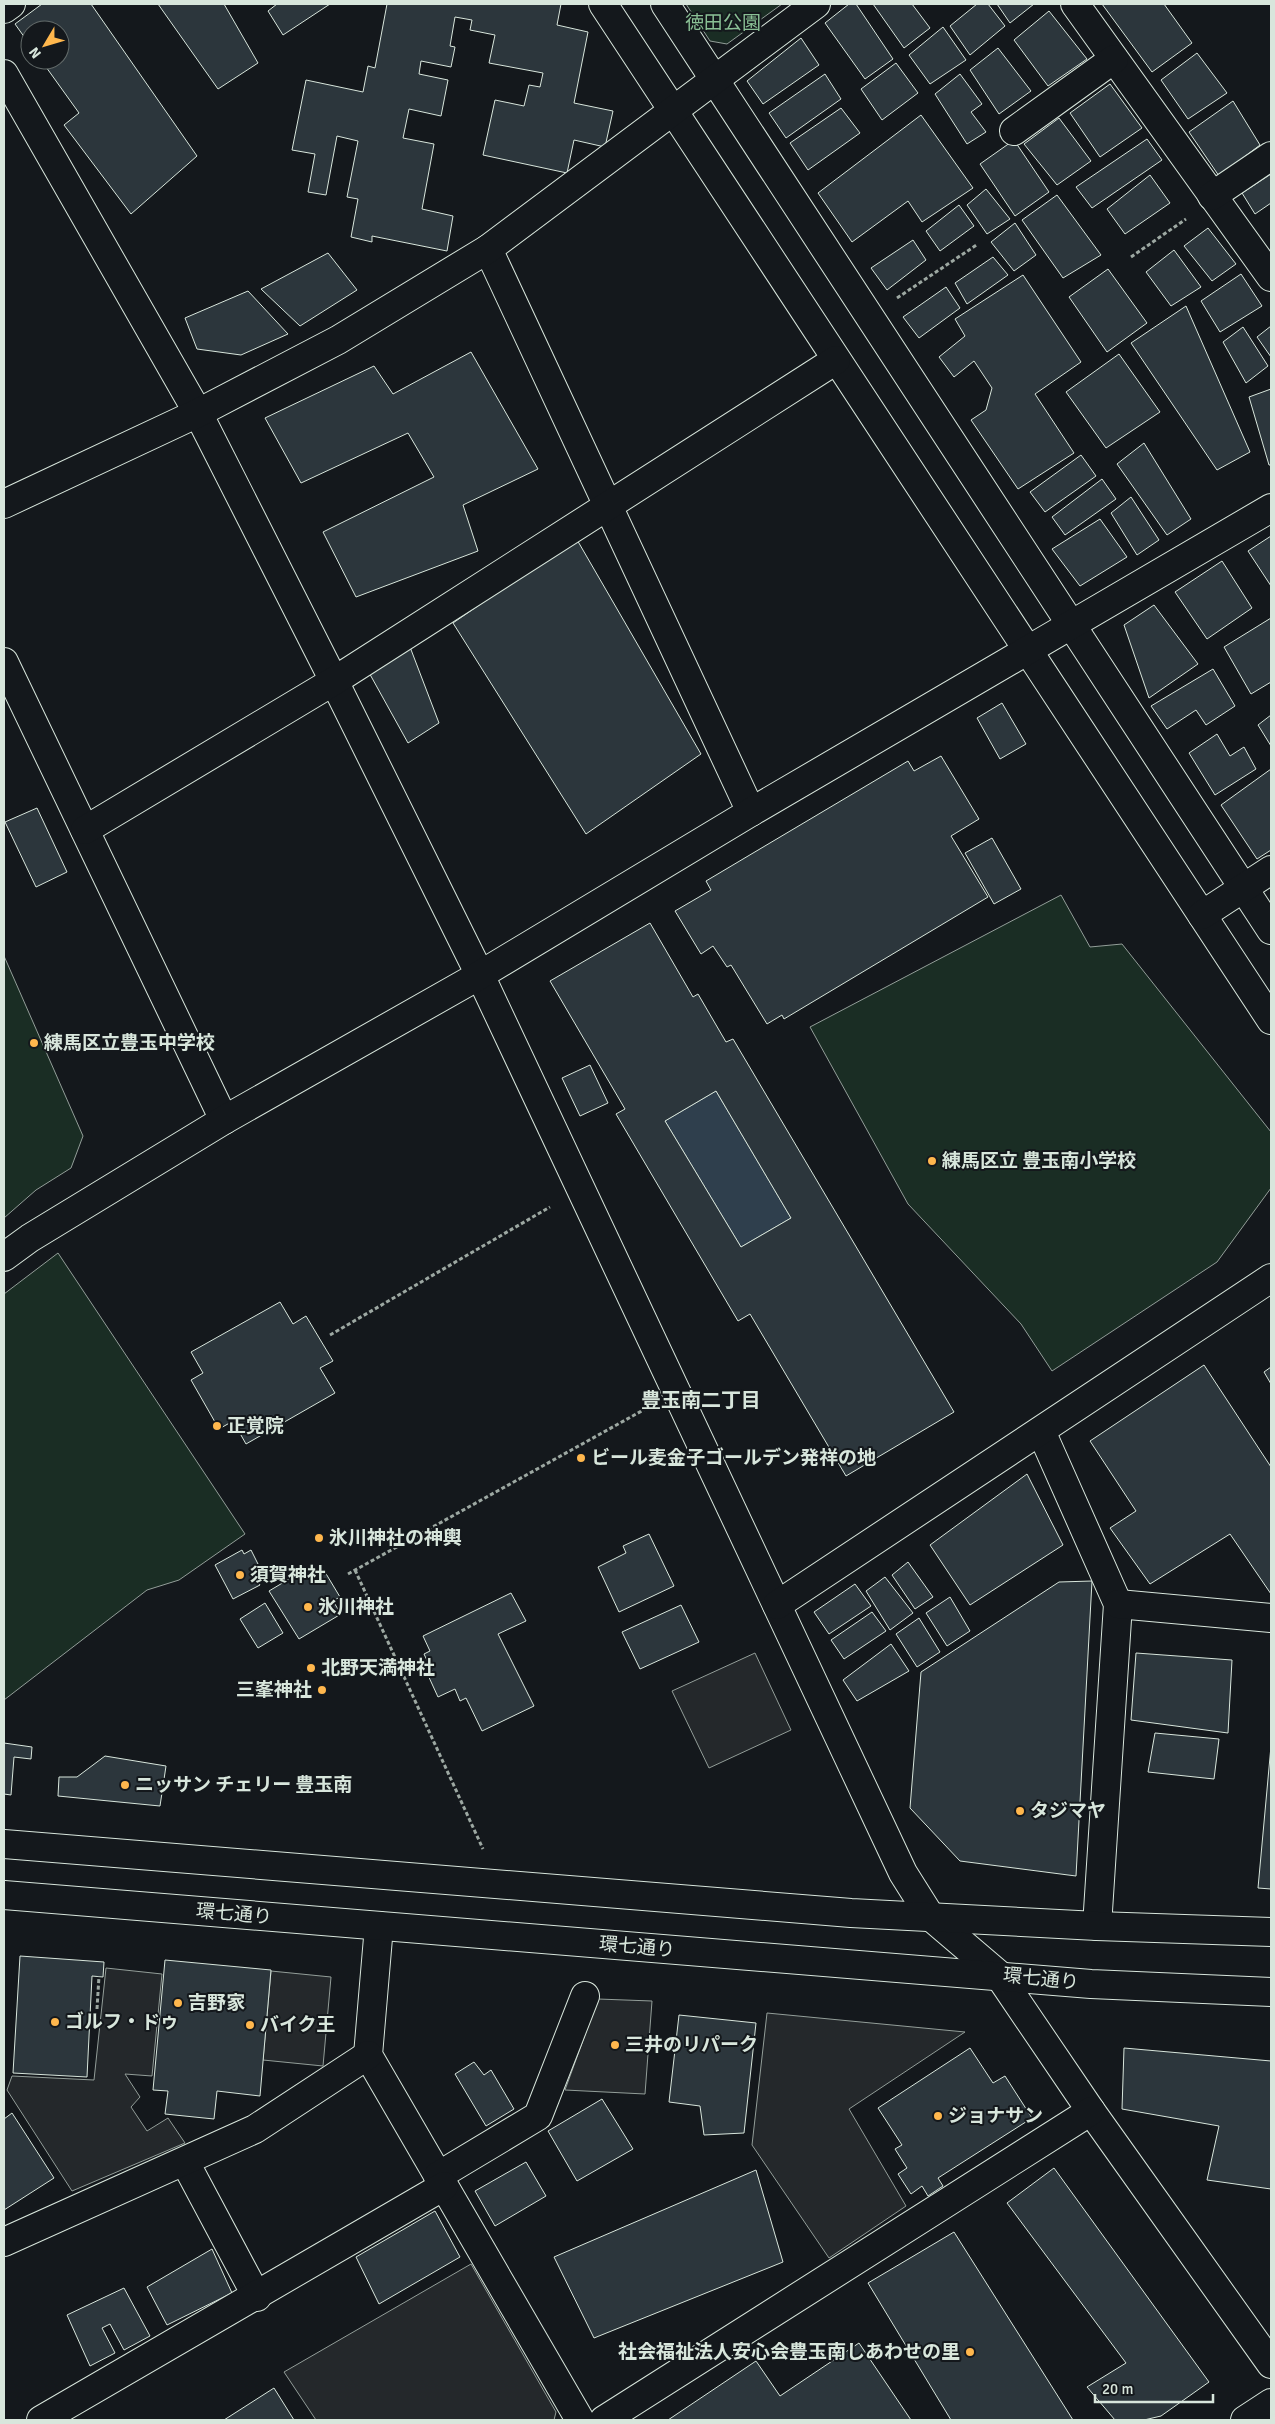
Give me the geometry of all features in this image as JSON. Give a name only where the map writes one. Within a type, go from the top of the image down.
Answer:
[{"type":"street","points":[[4,9],[11,4]]},
{"type":"street","points":[[603,4],[1271,1020]]},
{"type":"street","points":[[665,4],[1271,930]]},
{"type":"street","points":[[4,504],[198,413],[338,340],[488,249],[816,4]]},
{"type":"street","points":[[1074,4],[1271,277]]},
{"type":"street","points":[[1014,131],[1114,59]]},
{"type":"street","points":[[4,74],[198,413],[334,682],[480,975],[903,1873],[930,1916],[998,1974],[1090,2111],[1271,2364]]},
{"type":"street","points":[[1213,197],[1271,156]]},
{"type":"street","points":[[488,249],[751,812]]},
{"type":"street","points":[[85,830],[334,682],[836,360]]},
{"type":"street","points":[[4,1258],[30,1238],[224,1120],[480,975],[751,812],[1271,508]]},
{"type":"street","points":[[4,662],[224,1120]]},
{"type":"street","points":[[1202,915],[1271,870]]},
{"type":"street","points":[[777,1605],[1271,1278]]},
{"type":"street","points":[[1041,1431],[1118,1604],[1097,1926]]},
{"type":"street","points":[[1118,1604],[1271,1618]]},
{"type":"street","points":[[4,1844],[851,1914],[1271,1932]]},
{"type":"street","name":"環七通り","points":[[4,1895],[998,1974],[1092,1984],[1271,1992]]},
{"type":"street","points":[[379,1926],[368,2055],[580,2420]]},
{"type":"street","points":[[41,2420],[257,2297],[441,2181],[538,2116],[585,1996]]},
{"type":"street","points":[[4,2242],[255,2129],[368,2055]]},
{"type":"street","points":[[604,2420],[1090,2111]]},
{"type":"street","points":[[185,2162],[257,2297]]},
{"type":"street","points":[[1245,2420],[1271,2403]]},
{"type":"path","points":[[1131,257],[1213,197]]},
{"type":"path","points":[[870,316],[978,244]]},
{"type":"path","points":[[330,1335],[552,1207]]},
{"type":"path","points":[[348,1574],[648,1408]]},
{"type":"path","points":[[355,1570],[486,1854]]},
{"type":"path","points":[[97,2009],[99,1976]]},
{"type":"green space","name":"徳田公園","points":[[686,4],[782,4],[727,44],[710,41]]},
{"type":"green space","points":[[1061,895],[1090,947],[1122,944],[1271,1132],[1271,1188],[1217,1262],[1052,1371],[1021,1324],[908,1204],[810,1027]]},
{"type":"green space","points":[[4,956],[83,1136],[71,1168],[36,1190],[4,1218]]},
{"type":"green space","points":[[58,1253],[245,1534],[179,1580],[147,1590],[4,1700],[4,1294]]},
{"type":"shaded area","points":[[755,1653],[791,1730],[709,1768],[672,1691]]},
{"type":"shaded area","points":[[106,1968],[162,1974],[152,2076],[125,2074],[140,2097],[131,2107],[147,2131],[168,2118],[185,2143],[72,2191],[7,2090],[12,2076],[94,2080]]},
{"type":"shaded area","points":[[271,1971],[331,1977],[323,2066],[263,2060]]},
{"type":"shaded area","name":"三井のリパーク","points":[[598,1999],[652,2001],[645,2094],[565,2090]]},
{"type":"shaded area","points":[[767,2013],[965,2032],[849,2109],[906,2206],[829,2258],[752,2145]]},
{"type":"shaded area","points":[[471,2264],[556,2412],[554,2420],[316,2420],[284,2372]]},
{"type":"water","points":[[716,1091],[791,1218],[741,1247],[665,1121]]},
{"type":"building","points":[[42,4],[91,4],[197,156],[131,214],[64,125],[79,113],[48,70],[70,70],[70,20],[20,20]]},
{"type":"building","points":[[158,4],[224,4],[258,63],[218,89]]},
{"type":"building","points":[[277,4],[330,4],[283,35],[268,11]]},
{"type":"building","points":[[387,4],[561,4],[557,25],[588,32],[574,103],[613,111],[605,147],[574,140],[567,173],[483,155],[495,100],[524,106],[529,85],[540,87],[543,73],[489,63],[495,35],[470,30],[472,20],[455,17],[450,46],[455,47],[451,67],[421,61],[419,74],[448,80],[441,116],[409,109],[403,138],[434,144],[422,209],[453,216],[447,251],[372,236],[372,242],[351,237],[358,199],[347,197],[358,141],[337,136],[326,195],[308,192],[315,154],[292,150],[306,80],[363,92],[368,66],[375,68]]},
{"type":"building","points":[[849,4],[856,4],[893,59],[865,79],[825,23]]},
{"type":"building","points":[[873,4],[912,4],[930,28],[904,48]]},
{"type":"building","points":[[977,4],[988,4],[1005,26],[970,55],[950,26]]},
{"type":"building","points":[[997,4],[1034,4],[1010,23]]},
{"type":"building","points":[[1102,4],[1164,4],[1192,43],[1152,72]]},
{"type":"building","points":[[1049,11],[1087,59],[1048,86],[1014,40]]},
{"type":"building","points":[[20,20],[20,31],[15,24]]},
{"type":"building","points":[[943,27],[966,60],[930,84],[909,55]]},
{"type":"building","points":[[801,38],[819,65],[763,104],[747,81]]},
{"type":"building","points":[[998,48],[1031,91],[999,114],[970,70]]},
{"type":"building","points":[[1197,53],[1227,93],[1188,119],[1161,80]]},
{"type":"building","points":[[896,63],[918,93],[882,120],[861,89]]},
{"type":"building","points":[[825,74],[841,99],[786,138],[769,113]]},
{"type":"building","points":[[960,74],[982,104],[971,112],[986,132],[967,144],[935,94]]},
{"type":"building","points":[[1110,84],[1142,128],[1100,157],[1070,113]]},
{"type":"building","points":[[1233,101],[1260,145],[1219,176],[1189,132]]},
{"type":"building","points":[[841,108],[860,133],[808,170],[790,143]]},
{"type":"building","points":[[921,115],[973,188],[922,222],[908,201],[852,242],[818,193]]},
{"type":"building","points":[[1059,118],[1091,161],[1057,185],[1024,144]]},
{"type":"building","points":[[1147,139],[1162,160],[1092,208],[1076,187]]},
{"type":"building","points":[[1014,140],[1049,192],[1015,216],[980,164]]},
{"type":"building","points":[[1271,174],[1271,203],[1255,214],[1242,193]]},
{"type":"building","points":[[1150,175],[1170,203],[1125,234],[1107,209]]},
{"type":"building","points":[[986,189],[1010,219],[987,234],[967,205]]},
{"type":"building","points":[[1057,195],[1101,255],[1063,278],[1022,220]]},
{"type":"building","points":[[959,205],[974,226],[940,251],[926,231]]},
{"type":"building","points":[[1015,223],[1036,255],[1014,271],[991,242]]},
{"type":"building","points":[[1208,228],[1236,264],[1212,281],[1184,246]]},
{"type":"building","points":[[913,240],[926,260],[887,290],[871,268]]},
{"type":"building","points":[[1174,250],[1201,287],[1171,306],[1146,272]]},
{"type":"building","points":[[328,253],[357,290],[300,326],[261,289]]},
{"type":"building","points":[[993,257],[1008,275],[967,304],[955,283]]},
{"type":"building","points":[[1108,269],[1147,323],[1107,352],[1069,297]]},
{"type":"building","points":[[1241,274],[1262,306],[1220,332],[1201,301]]},
{"type":"building","points":[[1023,275],[1081,362],[1035,394],[1074,453],[1018,489],[971,420],[986,410],[992,388],[974,361],[954,377],[939,357],[965,336],[955,319]]},
{"type":"building","points":[[946,287],[960,308],[919,338],[903,317]]},
{"type":"building","points":[[248,291],[288,334],[241,355],[197,349],[185,318]]},
{"type":"building","points":[[1186,306],[1250,452],[1217,470],[1131,343]]},
{"type":"building","points":[[1271,326],[1271,357],[1257,337]]},
{"type":"building","points":[[1243,327],[1268,366],[1246,383],[1223,342]]},
{"type":"building","points":[[471,352],[538,469],[463,505],[478,551],[356,597],[323,532],[434,477],[408,433],[301,483],[265,418],[374,366],[393,394]]},
{"type":"building","points":[[1119,354],[1160,412],[1106,448],[1066,392]]},
{"type":"building","points":[[1271,389],[1271,465],[1269,465],[1249,397]]},
{"type":"building","points":[[1144,443],[1191,519],[1167,535],[1117,464]]},
{"type":"building","points":[[1081,455],[1096,476],[1045,512],[1030,492]]},
{"type":"building","points":[[1102,479],[1116,499],[1065,535],[1052,517]]},
{"type":"building","points":[[1131,497],[1159,540],[1137,555],[1111,513]]},
{"type":"building","points":[[1100,519],[1127,557],[1080,586],[1052,549]]},
{"type":"building","points":[[1271,536],[1271,586],[1248,551]]},
{"type":"building","points":[[576,538],[701,754],[586,834],[453,623]]},
{"type":"building","points":[[1222,561],[1252,608],[1207,639],[1175,592]]},
{"type":"building","points":[[1154,605],[1198,664],[1149,698],[1124,625]]},
{"type":"building","points":[[1271,618],[1271,682],[1251,694],[1224,647]]},
{"type":"building","points":[[410,647],[439,723],[408,743],[367,669]]},
{"type":"building","points":[[1213,669],[1235,706],[1206,725],[1196,710],[1167,729],[1151,706]]},
{"type":"building","points":[[1002,703],[1026,744],[1000,759],[977,718]]},
{"type":"building","points":[[1271,715],[1271,746],[1258,725]]},
{"type":"building","points":[[1217,734],[1230,756],[1244,747],[1256,769],[1215,795],[1189,753]]},
{"type":"building","points":[[941,756],[979,819],[951,836],[988,897],[784,1019],[782,1015],[767,1024],[731,965],[727,967],[713,946],[701,954],[675,911],[711,890],[706,881],[908,761],[914,771]]},
{"type":"building","points":[[1271,769],[1271,850],[1257,859],[1221,805]]},
{"type":"building","points":[[37,808],[67,872],[36,887],[5,822]]},
{"type":"building","points":[[992,838],[1021,889],[994,904],[965,853]]},
{"type":"building","points":[[650,923],[693,997],[698,994],[726,1042],[733,1039],[954,1412],[846,1476],[750,1314],[738,1321],[616,1114],[625,1109],[550,981]],"holes":[[[716,1091],[791,1218],[741,1247],[665,1121]]]},
{"type":"building","points":[[590,1065],[608,1103],[580,1116],[562,1078]]},
{"type":"building","points":[[280,1302],[293,1324],[306,1316],[333,1361],[320,1368],[335,1393],[246,1444],[233,1421],[219,1429],[191,1380],[203,1373],[191,1352]]},
{"type":"building","points":[[1204,1365],[1271,1467],[1271,1594],[1230,1534],[1150,1584],[1110,1528],[1136,1511],[1090,1441]]},
{"type":"building","points":[[1271,1367],[1271,1384],[1264,1372]]},
{"type":"building","points":[[1027,1474],[1063,1545],[970,1605],[930,1545]]},
{"type":"building","points":[[649,1534],[674,1586],[619,1612],[598,1567],[626,1553],[623,1546]]},
{"type":"building","points":[[242,1550],[244,1554],[251,1550],[265,1578],[258,1582],[260,1585],[233,1599],[215,1565]]},
{"type":"building","points":[[908,1562],[933,1597],[915,1609],[892,1575]]},
{"type":"building","name":"氷川神社","points":[[311,1566],[318,1577],[325,1572],[340,1597],[333,1601],[341,1614],[299,1639],[269,1591]]},
{"type":"building","points":[[885,1577],[913,1613],[890,1630],[866,1591]]},
{"type":"building","points":[[1092,1581],[1076,1876],[960,1861],[910,1808],[921,1672],[1059,1582]]},
{"type":"building","points":[[855,1584],[871,1606],[829,1634],[814,1612]]},
{"type":"building","points":[[511,1593],[526,1621],[498,1634],[534,1706],[482,1731],[466,1698],[460,1701],[455,1689],[438,1697],[427,1673],[432,1671],[424,1654],[430,1651],[423,1636]]},
{"type":"building","points":[[950,1597],[970,1631],[947,1646],[926,1613]]},
{"type":"building","points":[[265,1603],[283,1633],[258,1648],[240,1619]]},
{"type":"building","points":[[681,1605],[699,1642],[640,1669],[622,1632]]},
{"type":"building","points":[[872,1612],[886,1631],[844,1659],[831,1640]]},
{"type":"building","points":[[919,1618],[940,1652],[917,1667],[896,1634]]},
{"type":"building","points":[[891,1644],[909,1671],[857,1701],[843,1680]]},
{"type":"building","points":[[1136,1653],[1232,1660],[1228,1733],[1131,1720]]},
{"type":"building","points":[[1155,1733],[1219,1739],[1214,1779],[1148,1772]]},
{"type":"building","points":[[4,1743],[32,1747],[31,1759],[14,1757],[11,1795],[4,1794]]},
{"type":"building","points":[[1271,1746],[1271,1889],[1258,1888]]},
{"type":"building","points":[[105,1756],[166,1766],[160,1806],[58,1796],[59,1777],[77,1777]]},
{"type":"building","points":[[20,1956],[104,1962],[103,1977],[92,1976],[87,2077],[13,2073]]},
{"type":"building","points":[[165,1960],[271,1970],[260,2096],[217,2091],[214,2119],[165,2114],[168,2091],[153,2090]]},
{"type":"building","points":[[679,2015],[756,2023],[744,2133],[704,2135],[700,2106],[669,2102]]},
{"type":"building","points":[[970,2048],[993,2083],[1005,2076],[1032,2118],[938,2178],[943,2186],[928,2196],[922,2186],[911,2194],[898,2174],[907,2168],[895,2149],[902,2145],[878,2108]]},
{"type":"building","points":[[1124,2048],[1271,2061],[1271,2189],[1207,2180],[1219,2126],[1122,2109]]},
{"type":"building","points":[[474,2062],[484,2075],[491,2070],[514,2109],[486,2126],[455,2074]]},
{"type":"building","points":[[602,2099],[633,2149],[577,2181],[548,2131]]},
{"type":"building","points":[[12,2113],[54,2178],[4,2210],[4,2119]]},
{"type":"building","points":[[526,2162],[546,2196],[495,2226],[475,2191]]},
{"type":"building","points":[[1054,2168],[1209,2382],[1161,2416],[1144,2420],[1115,2420],[1087,2387],[1126,2363],[1007,2203]]},
{"type":"building","points":[[756,2170],[783,2262],[594,2338],[554,2257]]},
{"type":"building","points":[[435,2211],[460,2257],[379,2304],[356,2257]]},
{"type":"building","name":"社会福祉法人安心会豊玉南しあわせの里","points":[[954,2232],[1073,2420],[951,2420],[868,2283]]},
{"type":"building","points":[[212,2249],[232,2293],[167,2325],[147,2287]]},
{"type":"building","points":[[124,2288],[150,2336],[124,2350],[110,2324],[102,2328],[115,2353],[90,2366],[67,2315]]},
{"type":"building","points":[[859,2343],[911,2420],[668,2420],[756,2361],[780,2396]]},
{"type":"building","points":[[274,2388],[294,2420],[224,2420]]},
{"type":"place","name":"練馬区立豊玉中学校","points":[[34,1043]]},
{"type":"place","name":"練馬区立 豊玉南小学校","points":[[932,1161]]},
{"type":"place","name":"正覚院","points":[[217,1426]]},
{"type":"place","name":"ビール麦金子ゴールデン発祥の地","points":[[581,1458]]},
{"type":"place","name":"氷川神社の神輿","points":[[319,1538]]},
{"type":"place","name":"須賀神社","points":[[240,1575]]},
{"type":"place","name":"氷川神社","points":[[308,1607]]},
{"type":"place","name":"北野天満神社","points":[[311,1668]]},
{"type":"place","name":"三峯神社","points":[[322,1690]]},
{"type":"place","name":"ニッサン チェリー 豊玉南","points":[[125,1785]]},
{"type":"place","name":"タジマヤ","points":[[1020,1811]]},
{"type":"place","name":"吉野家","points":[[178,2003]]},
{"type":"place","name":"ゴルフ・ドゥ","points":[[55,2022]]},
{"type":"place","name":"バイク王","points":[[250,2025]]},
{"type":"place","name":"三井のリパーク","points":[[615,2045]]},
{"type":"place","name":"ジョナサン","points":[[938,2116]]},
{"type":"place","name":"社会福祉法人安心会豊玉南しあわせの里","points":[[970,2352]]},
{"type":"district","name":"豊玉南二丁目","points":[[701,1400]]}]
